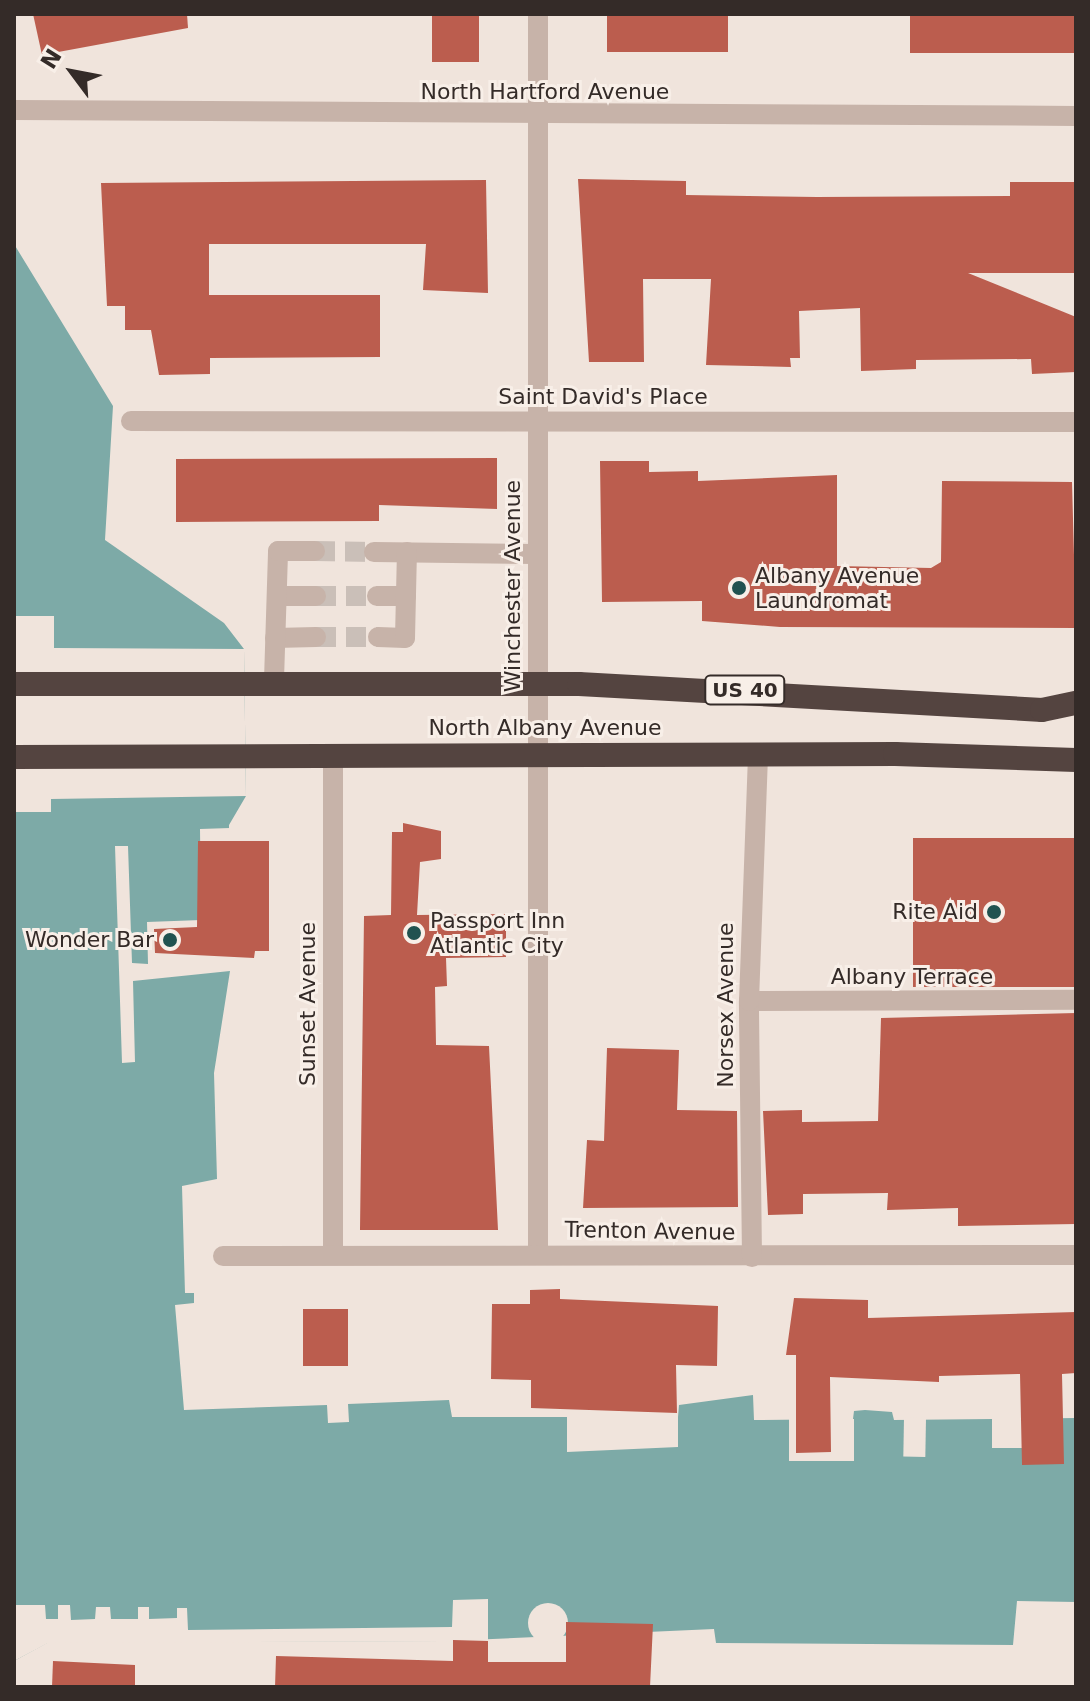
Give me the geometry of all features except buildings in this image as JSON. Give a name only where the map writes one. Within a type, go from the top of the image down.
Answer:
[{"type":"highway","name":"North Albany Avenue","points":[[14,684],[245,680],[537,683],[1042,710],[1076,703]]},
{"type":"highway","name":"North Albany Avenue","points":[[14,757],[758,754],[1076,760]]},
{"type":"street","name":"Winchester Avenue","points":[[538,14],[538,1254]]},
{"type":"street","name":"North Hartford Avenue","points":[[14,110],[538,116],[1076,116]]},
{"type":"street","name":"Saint David's Place","points":[[131,421],[1076,422]]},
{"type":"street","points":[[274,680],[278,551],[315,551]]},
{"type":"street","points":[[374,552],[538,554]]},
{"type":"street","points":[[378,637],[405,638],[407,552]]},
{"type":"street","points":[[277,596],[316,596]]},
{"type":"street","points":[[377,596],[406,596]]},
{"type":"street","points":[[275,638],[316,637]]},
{"type":"street","name":"Norsex Avenue","points":[[752,1257],[749,1001],[758,754]]},
{"type":"street","name":"Sunset Avenue","points":[[333,755],[333,1253]]},
{"type":"street","name":"Albany Terrace","points":[[749,1001],[1076,1000]]},
{"type":"street","name":"Trenton Avenue","points":[[223,1256],[333,1253],[752,1257],[1076,1255]]},
{"type":"water","points":[[14,244],[113,406],[105,540],[224,623],[244,649],[246,796],[229,825],[230,971],[214,1073],[217,1179],[182,1186],[185,1293],[194,1293],[194,1303],[175,1305],[184,1410],[327,1405],[328,1423],[349,1422],[348,1404],[449,1400],[452,1417],[678,1417],[679,1405],[753,1395],[754,1420],[853,1419],[854,1411],[865,1410],[892,1412],[894,1420],[1076,1418],[1076,1602],[1017,1601],[1013,1645],[716,1643],[714,1629],[446,1641],[49,1642],[14,1661]]},
{"type":"pier","points":[[14,616],[54,616],[54,648],[244,649],[246,796],[51,799],[51,812],[16,812]]},
{"type":"pier","points":[[230,828],[230,971],[133,981],[135,1062],[122,1063],[115,846],[128,846],[132,963],[148,964],[147,922],[201,920],[200,829]]},
{"type":"pier","points":[[567,1417],[678,1417],[678,1447],[567,1452]]},
{"type":"pier","points":[[904,1418],[926,1418],[925,1457],[903,1457]]},
{"type":"pier","points":[[992,1418],[1022,1418],[1022,1448],[992,1448]]},
{"type":"pier","points":[[789,1419],[854,1419],[854,1461],[789,1461]]},
{"type":"pier","points":[[488,1599],[488,1641],[48,1643],[14,1661],[15,1605],[45,1605],[46,1619],[58,1619],[58,1605],[70,1605],[71,1620],[95,1619],[96,1607],[110,1607],[111,1619],[138,1619],[138,1607],[149,1607],[149,1619],[177,1618],[177,1608],[187,1608],[188,1630],[452,1627],[453,1600]]},
{"type":"pier","points":[[548,1603],[562,1609],[568,1623],[562,1637],[548,1643],[534,1637],[528,1623],[534,1609]]},
{"type":"tunnel","points":[[315,551],[374,552]]},
{"type":"tunnel","points":[[316,596],[377,596]]},
{"type":"tunnel","points":[[316,637],[378,637]]},
{"type":"place","name":"Albany Avenue Laundromat","points":[[739,588]]},
{"type":"place","name":"Rite Aid","points":[[994,912]]},
{"type":"place","name":"Passport Inn Atlantic City","points":[[414,933]]},
{"type":"place","name":"Wonder Bar","points":[[170,940]]}]
